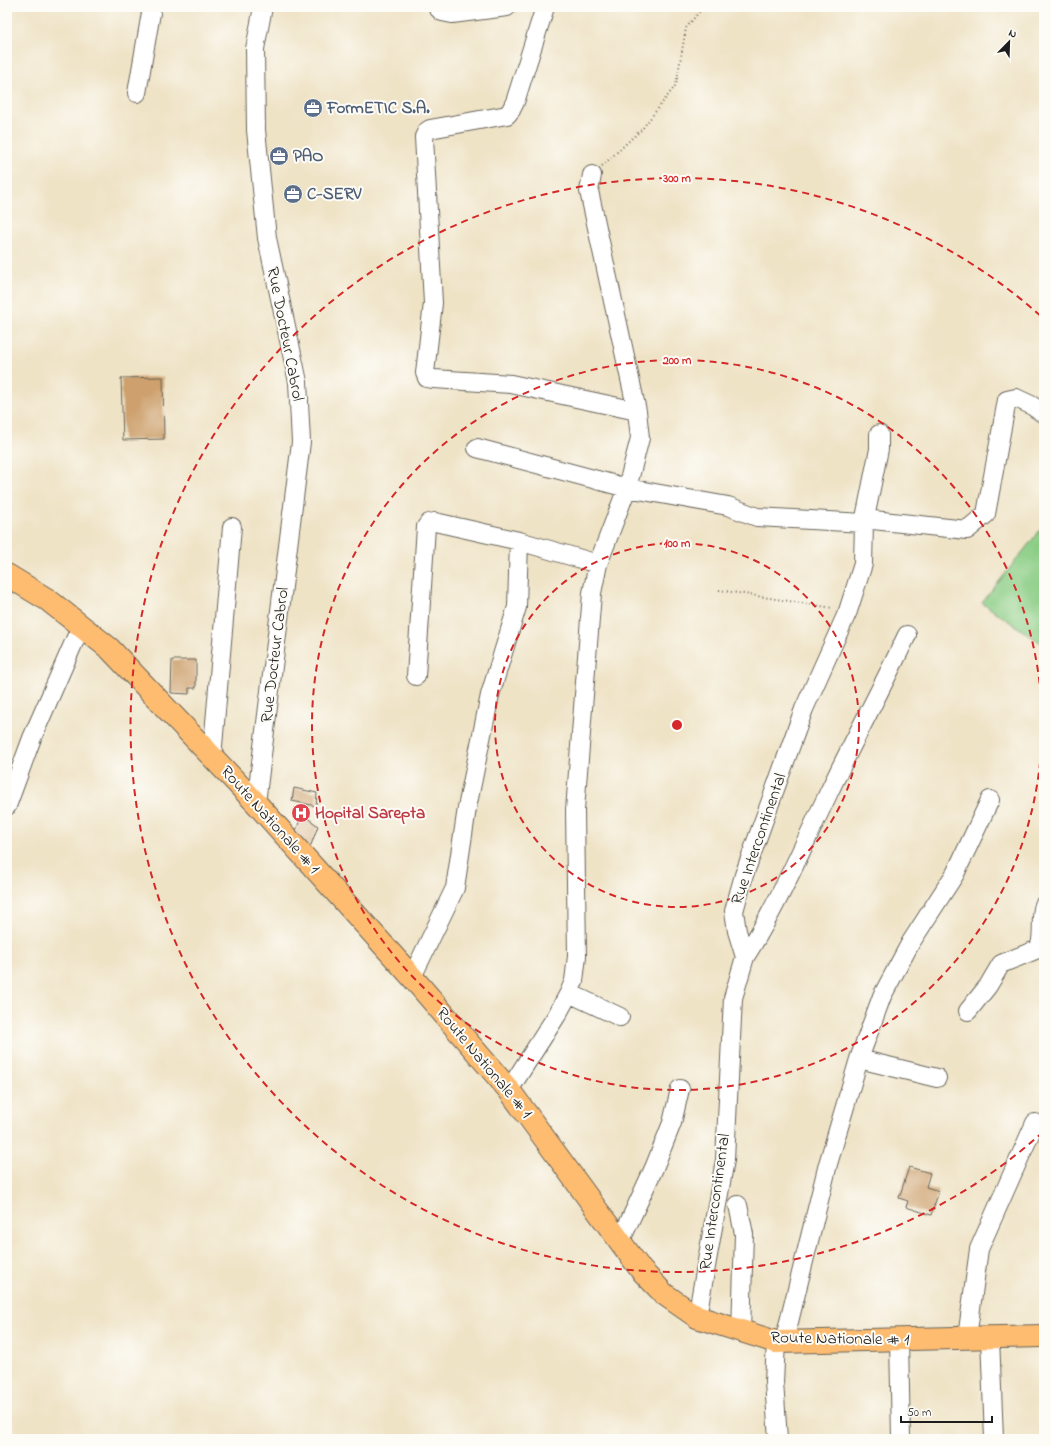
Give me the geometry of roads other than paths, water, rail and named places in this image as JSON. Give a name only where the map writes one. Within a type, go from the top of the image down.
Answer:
[{"type":"main road","name":"Route Nationale # 1","points":[[7,575],[48,600],[110,649],[256,803],[412,977],[509,1090],[641,1270],[664,1294],[697,1317],[741,1332],[780,1342],[1044,1336]]},
{"type":"street","points":[[137,93],[152,7]]},
{"type":"street","name":"Rue Docteur Cabrol","points":[[256,803],[301,442],[298,382],[267,238],[256,130],[256,49],[263,7]]},
{"type":"street","points":[[437,7],[442,12],[452,14],[506,7]]},
{"type":"street","points":[[545,7],[515,102],[507,115],[430,129],[424,138],[433,303],[425,373],[427,378],[434,379],[511,384],[637,412]]},
{"type":"street","points":[[509,1090],[569,993],[574,981],[577,956],[575,810],[592,593],[598,564],[627,488],[640,438],[637,412],[589,191],[592,175]]},
{"type":"street","points":[[477,448],[627,488],[728,506],[757,517],[869,521],[967,530],[986,514],[1007,400],[1016,398],[1031,405],[1044,414]]},
{"type":"street","name":"Rue Intercontinental","points":[[697,1317],[725,1160],[733,998],[745,957],[737,931],[734,911],[744,875],[804,709],[848,611],[863,564],[879,449],[879,434]]},
{"type":"street","points":[[416,676],[426,527],[429,523],[435,522],[519,541],[598,564]]},
{"type":"street","points":[[212,757],[232,527]]},
{"type":"street","points":[[412,977],[454,888],[467,808],[490,695],[517,607],[519,541]]},
{"type":"street","points":[[7,806],[32,738],[81,626]]},
{"type":"street","points":[[745,957],[763,928],[907,635]]},
{"type":"street","points":[[778,1439],[774,1382],[780,1342],[828,1164],[859,1059],[882,996],[911,942],[955,874],[990,800]]},
{"type":"street","points":[[968,1011],[988,986],[1001,964],[1038,949],[1040,946],[1041,914],[1044,905]]},
{"type":"street","points":[[569,993],[620,1018]]},
{"type":"street","points":[[859,1059],[937,1078]]},
{"type":"street","points":[[620,1242],[654,1168],[672,1123],[680,1089]]},
{"type":"street","points":[[966,1338],[979,1249],[1035,1123]]},
{"type":"street","points":[[738,1205],[744,1234],[741,1332]]},
{"type":"street","points":[[990,1337],[994,1439]]},
{"type":"street","points":[[899,1340],[901,1439]]},
{"type":"place","name":"FormETIC S.A.","points":[[313,108]]},
{"type":"place","name":"PAO","points":[[279,156]]},
{"type":"place","name":"C-SERV","points":[[293,194]]},
{"type":"place","name":"Hopital Sarepta","points":[[301,813]]}]
